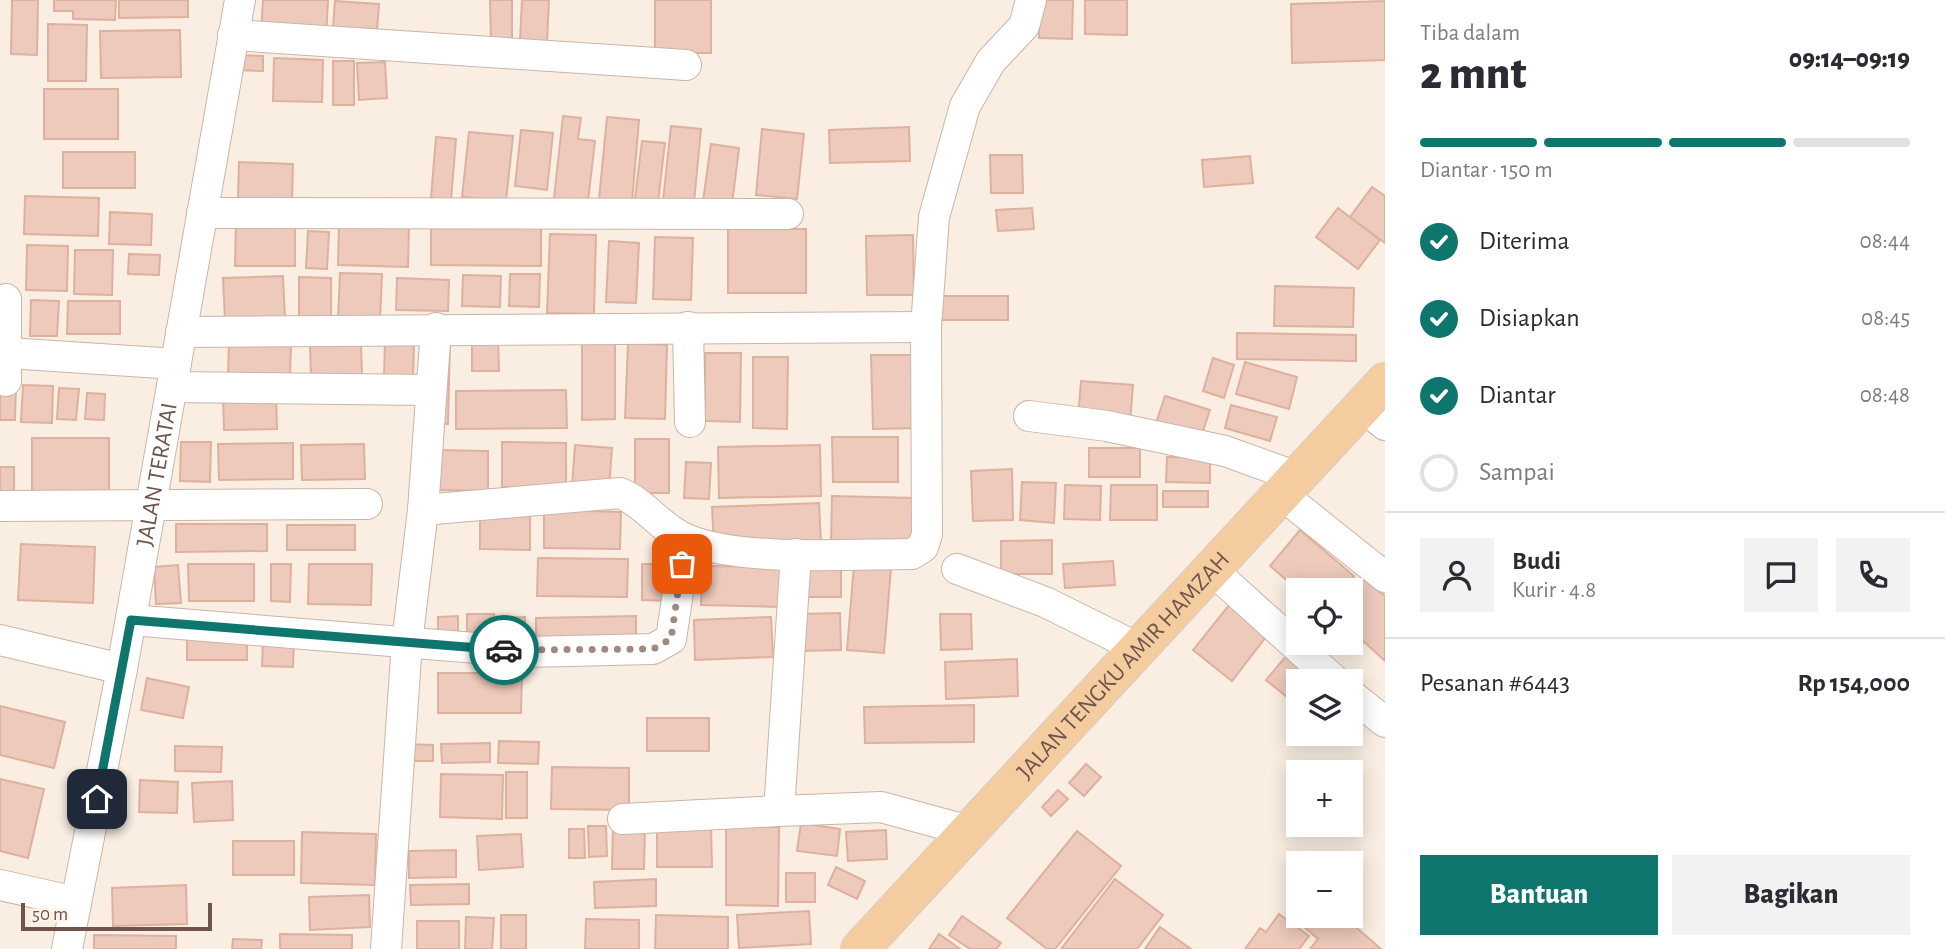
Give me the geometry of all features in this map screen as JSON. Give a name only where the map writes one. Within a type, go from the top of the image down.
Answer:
[{"type":"main road","name":"JALAN TENGKU AMIR HAMZAH","points":[[859,949],[1289,486],[1378,404]]},
{"type":"street","name":"JALAN TERATAI","points":[[68,949],[131,620],[240,0]]},
{"type":"street","points":[[423,510],[620,494],[631,498],[663,528],[714,549],[796,554],[912,554],[923,547],[927,534],[926,327],[934,218],[965,106],[991,61],[1024,26],[1031,0]]},
{"type":"street","points":[[233,35],[686,65]]},
{"type":"street","points":[[202,213],[788,214]]},
{"type":"street","points":[[6,299],[7,367],[430,390]]},
{"type":"street","points":[[688,327],[690,422]]},
{"type":"street","points":[[181,332],[436,328],[926,327]]},
{"type":"street","points":[[386,949],[407,642],[423,510],[436,328]]},
{"type":"street","points":[[1029,416],[1107,426],[1224,451],[1289,486],[1385,577]]},
{"type":"street","points":[[0,506],[367,504]]},
{"type":"street","points":[[131,620],[524,652],[653,649],[663,646],[671,639],[687,539]]},
{"type":"street","points":[[779,811],[796,554]]},
{"type":"street","points":[[957,569],[1045,602],[1138,648]]},
{"type":"street","points":[[1211,569],[1322,669]]},
{"type":"street","points":[[0,640],[122,669]]},
{"type":"street","points":[[1363,705],[1385,722]]},
{"type":"street","points":[[623,819],[881,807],[969,831]]},
{"type":"street","points":[[0,885],[76,902]]},
{"type":"building","points":[[12,0],[38,0],[37,55],[11,54]]},
{"type":"building","points":[[54,0],[116,0],[115,20],[73,19],[73,11],[54,11]]},
{"type":"building","points":[[119,0],[188,0],[188,17],[119,18]]},
{"type":"building","points":[[263,0],[328,0],[326,38],[261,33]]},
{"type":"building","points":[[490,0],[512,0],[512,42],[491,42]]},
{"type":"building","points":[[522,0],[549,0],[547,42],[520,41]]},
{"type":"building","points":[[655,0],[711,0],[711,53],[655,53]]},
{"type":"building","points":[[1039,0],[1073,0],[1072,39],[1039,38]]},
{"type":"building","points":[[1085,0],[1127,0],[1127,35],[1085,34]]},
{"type":"building","points":[[335,1],[379,4],[376,43],[332,40]]},
{"type":"building","points":[[1385,1],[1385,60],[1292,63],[1291,4]]},
{"type":"building","points":[[48,24],[87,25],[86,81],[48,81]]},
{"type":"building","points":[[180,30],[181,77],[101,78],[100,31]]},
{"type":"building","points":[[238,55],[263,56],[263,71],[238,70]]},
{"type":"building","points":[[274,58],[323,60],[322,102],[273,101]]},
{"type":"building","points":[[333,61],[354,61],[354,105],[333,105]]},
{"type":"building","points":[[385,62],[387,98],[359,100],[357,63]]},
{"type":"building","points":[[44,89],[118,89],[118,139],[44,139]]},
{"type":"building","points":[[563,116],[581,118],[578,139],[595,141],[587,210],[553,207]]},
{"type":"building","points":[[607,117],[639,120],[632,202],[599,199]]},
{"type":"building","points":[[671,126],[701,129],[693,213],[662,210]]},
{"type":"building","points":[[909,127],[910,161],[830,163],[829,130]]},
{"type":"building","points":[[762,129],[804,134],[797,199],[756,195]]},
{"type":"building","points":[[521,130],[553,133],[547,190],[515,186]]},
{"type":"building","points":[[469,132],[513,136],[506,201],[462,197]]},
{"type":"building","points":[[436,137],[456,139],[451,200],[431,198]]},
{"type":"building","points":[[642,141],[665,143],[658,202],[635,199]]},
{"type":"building","points":[[711,144],[739,148],[732,204],[703,201]]},
{"type":"building","points":[[63,152],[135,152],[135,188],[63,188]]},
{"type":"building","points":[[990,155],[1022,155],[1023,193],[991,193]]},
{"type":"building","points":[[1250,156],[1253,183],[1204,187],[1202,160]]},
{"type":"building","points":[[239,162],[293,164],[292,201],[238,199]]},
{"type":"building","points":[[1372,187],[1385,196],[1385,243],[1350,217]]},
{"type":"building","points":[[25,196],[99,198],[98,236],[24,234]]},
{"type":"building","points":[[1032,208],[1034,229],[998,231],[996,210]]},
{"type":"building","points":[[1338,208],[1380,240],[1358,269],[1316,237]]},
{"type":"building","points":[[110,212],[152,214],[151,245],[109,244]]},
{"type":"building","points":[[236,218],[295,219],[295,266],[235,266]]},
{"type":"building","points":[[339,223],[409,225],[408,267],[338,265]]},
{"type":"building","points":[[431,224],[541,225],[541,266],[431,265]]},
{"type":"building","points":[[728,229],[806,229],[806,293],[728,293]]},
{"type":"building","points":[[308,231],[329,232],[327,269],[306,268]]},
{"type":"building","points":[[550,234],[596,235],[594,314],[547,313]]},
{"type":"building","points":[[913,235],[914,295],[867,295],[866,236]]},
{"type":"building","points":[[655,237],[693,238],[691,300],[653,299]]},
{"type":"building","points":[[609,241],[639,243],[636,303],[606,302]]},
{"type":"building","points":[[27,245],[68,246],[67,291],[26,290]]},
{"type":"building","points":[[75,250],[113,250],[112,295],[74,294]]},
{"type":"building","points":[[129,254],[160,255],[159,275],[128,274]]},
{"type":"building","points":[[340,273],[382,274],[380,320],[338,319]]},
{"type":"building","points":[[510,274],[540,274],[539,307],[509,306]]},
{"type":"building","points":[[463,275],[501,276],[500,307],[462,306]]},
{"type":"building","points":[[283,276],[285,318],[225,320],[223,278]]},
{"type":"building","points":[[299,277],[331,278],[331,321],[299,321]]},
{"type":"building","points":[[397,278],[449,280],[448,311],[396,310]]},
{"type":"building","points":[[1275,286],[1354,288],[1353,327],[1274,326]]},
{"type":"building","points":[[940,296],[1008,296],[1008,320],[940,320]]},
{"type":"building","points":[[31,300],[59,301],[57,336],[30,336]]},
{"type":"building","points":[[68,301],[120,301],[120,334],[67,334]]},
{"type":"building","points":[[1237,333],[1356,335],[1356,361],[1237,359]]},
{"type":"building","points":[[472,336],[498,336],[499,371],[472,371]]},
{"type":"building","points":[[385,340],[414,342],[413,378],[384,376]]},
{"type":"building","points":[[615,340],[615,419],[582,420],[582,341]]},
{"type":"building","points":[[450,341],[448,424],[436,423]]},
{"type":"building","points":[[229,342],[291,344],[290,375],[228,374]]},
{"type":"building","points":[[361,343],[362,376],[311,377],[310,345]]},
{"type":"building","points":[[628,343],[667,345],[665,419],[625,418]]},
{"type":"building","points":[[705,353],[741,353],[740,422],[705,421]]},
{"type":"building","points":[[871,355],[916,355],[918,428],[873,429]]},
{"type":"building","points":[[753,357],[788,357],[787,429],[753,428]]},
{"type":"building","points":[[1213,358],[1234,365],[1224,398],[1203,391]]},
{"type":"building","points":[[1245,362],[1297,377],[1289,409],[1236,394]]},
{"type":"building","points":[[1081,381],[1133,385],[1130,423],[1078,419]]},
{"type":"building","points":[[0,384],[16,385],[15,420],[0,420]]},
{"type":"building","points":[[23,385],[53,386],[52,423],[21,422]]},
{"type":"building","points":[[59,388],[79,389],[76,420],[57,419]]},
{"type":"building","points":[[566,390],[567,428],[456,429],[456,391]]},
{"type":"building","points":[[87,393],[105,394],[104,420],[85,419]]},
{"type":"building","points":[[276,394],[277,429],[224,430],[223,395]]},
{"type":"building","points":[[1165,396],[1210,410],[1201,437],[1156,423]]},
{"type":"building","points":[[1231,405],[1277,417],[1270,441],[1225,428]]},
{"type":"building","points":[[832,437],[898,437],[898,482],[833,482]]},
{"type":"building","points":[[32,438],[109,438],[109,493],[32,493]]},
{"type":"building","points":[[635,439],[669,439],[669,493],[635,493]]},
{"type":"building","points":[[181,442],[211,442],[210,482],[180,481]]},
{"type":"building","points":[[502,442],[566,443],[566,487],[502,487]]},
{"type":"building","points":[[293,443],[293,479],[219,480],[218,444]]},
{"type":"building","points":[[364,444],[365,479],[302,480],[301,445]]},
{"type":"building","points":[[575,445],[612,448],[609,490],[572,487]]},
{"type":"building","points":[[820,445],[821,496],[719,498],[718,447]]},
{"type":"building","points":[[1089,448],[1140,448],[1140,477],[1089,477]]},
{"type":"building","points":[[434,450],[488,451],[488,491],[434,490]]},
{"type":"building","points":[[1167,457],[1210,458],[1210,483],[1166,482]]},
{"type":"building","points":[[686,462],[711,463],[709,499],[684,498]]},
{"type":"building","points":[[0,467],[14,467],[14,493],[0,493]]},
{"type":"building","points":[[1012,469],[1013,520],[973,521],[971,471]]},
{"type":"building","points":[[1022,482],[1056,483],[1054,523],[1020,520]]},
{"type":"building","points":[[1065,485],[1101,486],[1100,520],[1064,519]]},
{"type":"building","points":[[1111,485],[1157,485],[1157,520],[1110,520]]},
{"type":"building","points":[[1163,491],[1208,491],[1208,507],[1163,507]]},
{"type":"building","points":[[832,496],[915,498],[914,546],[831,544]]},
{"type":"building","points":[[819,503],[821,543],[714,547],[712,507]]},
{"type":"building","points":[[544,510],[621,512],[620,549],[544,548]]},
{"type":"building","points":[[480,512],[530,512],[530,550],[480,549]]},
{"type":"building","points":[[176,524],[267,524],[267,551],[176,552]]},
{"type":"building","points":[[287,525],[355,525],[355,550],[287,550]]},
{"type":"building","points":[[1300,530],[1354,576],[1286,580],[1270,566]]},
{"type":"building","points":[[1052,540],[1052,574],[1001,574],[1001,541]]},
{"type":"building","points":[[21,544],[95,547],[93,603],[18,600]]},
{"type":"building","points":[[538,558],[628,559],[627,597],[537,596]]},
{"type":"building","points":[[1113,561],[1115,585],[1065,588],[1063,564]]},
{"type":"building","points":[[188,564],[254,564],[254,601],[189,601]]},
{"type":"building","points":[[271,564],[291,564],[290,602],[271,601]]},
{"type":"building","points":[[309,564],[372,564],[371,605],[308,604]]},
{"type":"building","points":[[642,564],[670,564],[670,601],[642,600]]},
{"type":"building","points":[[178,565],[181,603],[156,604],[154,567]]},
{"type":"building","points":[[854,565],[891,568],[884,653],[847,650]]},
{"type":"building","points":[[702,566],[781,567],[781,607],[701,605]]},
{"type":"building","points":[[803,566],[841,566],[841,597],[803,597]]},
{"type":"building","points":[[1363,579],[1385,596],[1385,661],[1363,641]]},
{"type":"building","points":[[1234,599],[1272,629],[1232,681],[1193,650]]},
{"type":"building","points":[[840,613],[841,650],[801,651],[801,614]]},
{"type":"building","points":[[467,614],[494,614],[494,644],[467,644]]},
{"type":"building","points":[[940,614],[971,614],[972,649],[941,650]]},
{"type":"building","points":[[458,616],[458,638],[438,638],[438,617]]},
{"type":"building","points":[[636,616],[636,643],[536,645],[536,618]]},
{"type":"building","points":[[525,617],[526,643],[502,644],[501,618]]},
{"type":"building","points":[[771,617],[773,657],[695,660],[694,620]]},
{"type":"building","points":[[247,634],[247,660],[187,660],[187,635]]},
{"type":"building","points":[[263,641],[294,642],[293,667],[262,666]]},
{"type":"building","points":[[1287,655],[1299,655],[1316,669],[1286,669],[1286,696],[1266,680]]},
{"type":"building","points":[[1017,659],[1018,696],[946,699],[945,662]]},
{"type":"building","points":[[438,673],[522,673],[521,713],[438,713]]},
{"type":"building","points":[[147,678],[189,687],[183,718],[141,710]]},
{"type":"building","points":[[974,705],[974,742],[865,743],[864,707]]},
{"type":"building","points":[[0,706],[65,722],[54,768],[0,755]]},
{"type":"building","points":[[647,718],[709,718],[709,751],[647,751]]},
{"type":"building","points":[[499,741],[539,742],[538,764],[498,763]]},
{"type":"building","points":[[490,743],[490,762],[442,763],[441,744]]},
{"type":"building","points":[[405,744],[433,745],[433,761],[405,761]]},
{"type":"building","points":[[175,746],[222,747],[221,772],[175,771]]},
{"type":"building","points":[[1086,764],[1101,777],[1084,796],[1069,783]]},
{"type":"building","points":[[552,767],[629,768],[629,810],[551,809]]},
{"type":"building","points":[[506,772],[527,772],[527,818],[506,818]]},
{"type":"building","points":[[441,774],[503,775],[502,819],[440,817]]},
{"type":"building","points":[[0,779],[44,789],[28,858],[0,851]]},
{"type":"building","points":[[140,780],[178,782],[177,813],[139,812]]},
{"type":"building","points":[[232,781],[233,820],[194,822],[192,783]]},
{"type":"building","points":[[1058,790],[1068,799],[1051,816],[1042,807]]},
{"type":"building","points":[[801,823],[840,829],[837,856],[797,851]]},
{"type":"building","points":[[588,826],[606,826],[607,856],[589,857]]},
{"type":"building","points":[[613,826],[645,827],[644,869],[612,869]]},
{"type":"building","points":[[711,826],[712,867],[657,867],[657,827]]},
{"type":"building","points":[[726,827],[779,827],[778,906],[726,905]]},
{"type":"building","points":[[569,829],[584,829],[585,858],[569,858]]},
{"type":"building","points":[[886,830],[887,859],[848,861],[846,832]]},
{"type":"building","points":[[1077,831],[1121,866],[1055,949],[1047,949],[1007,918]]},
{"type":"building","points":[[302,832],[376,834],[375,885],[301,883]]},
{"type":"building","points":[[521,834],[523,867],[479,870],[477,836]]},
{"type":"building","points":[[233,841],[294,841],[294,875],[233,875]]},
{"type":"building","points":[[456,850],[456,877],[409,878],[409,851]]},
{"type":"building","points":[[836,867],[865,881],[857,899],[828,885]]},
{"type":"building","points":[[786,873],[815,873],[815,902],[786,902]]},
{"type":"building","points":[[656,879],[656,906],[595,908],[594,882]]},
{"type":"building","points":[[1115,879],[1163,915],[1137,949],[1061,949]]},
{"type":"building","points":[[469,884],[469,904],[411,905],[410,885]]},
{"type":"building","points":[[186,885],[187,924],[113,926],[112,888]]},
{"type":"building","points":[[369,895],[370,927],[310,930],[309,897]]},
{"type":"building","points":[[809,911],[811,944],[739,948],[737,915]]},
{"type":"building","points":[[1279,914],[1286,919],[1286,928],[1298,928],[1309,936],[1299,949],[1245,949],[1260,928],[1266,932]]},
{"type":"building","points":[[501,915],[526,915],[526,949],[501,949]]},
{"type":"building","points":[[656,915],[728,917],[728,949],[655,949]]},
{"type":"building","points":[[962,916],[1001,943],[996,949],[970,949],[949,935]]},
{"type":"building","points":[[466,917],[494,918],[492,949],[465,949]]},
{"type":"building","points":[[586,919],[639,920],[639,949],[585,949]]},
{"type":"building","points":[[417,921],[459,921],[459,949],[417,949]]},
{"type":"building","points":[[1160,927],[1191,949],[1145,949]]},
{"type":"building","points":[[1305,928],[1357,928],[1381,949],[1310,949],[1318,939]]},
{"type":"building","points":[[280,934],[352,935],[352,949],[280,949]]},
{"type":"building","points":[[939,934],[960,949],[929,949]]},
{"type":"building","points":[[94,935],[176,936],[176,949],[94,949]]},
{"type":"building","points":[[233,939],[262,940],[261,949],[232,949]]},
{"type":"way so far","points":[[504,650],[524,652],[653,649],[663,646],[671,639],[682,564]]},
{"type":"route","points":[[97,799],[131,620],[504,650]]}]
